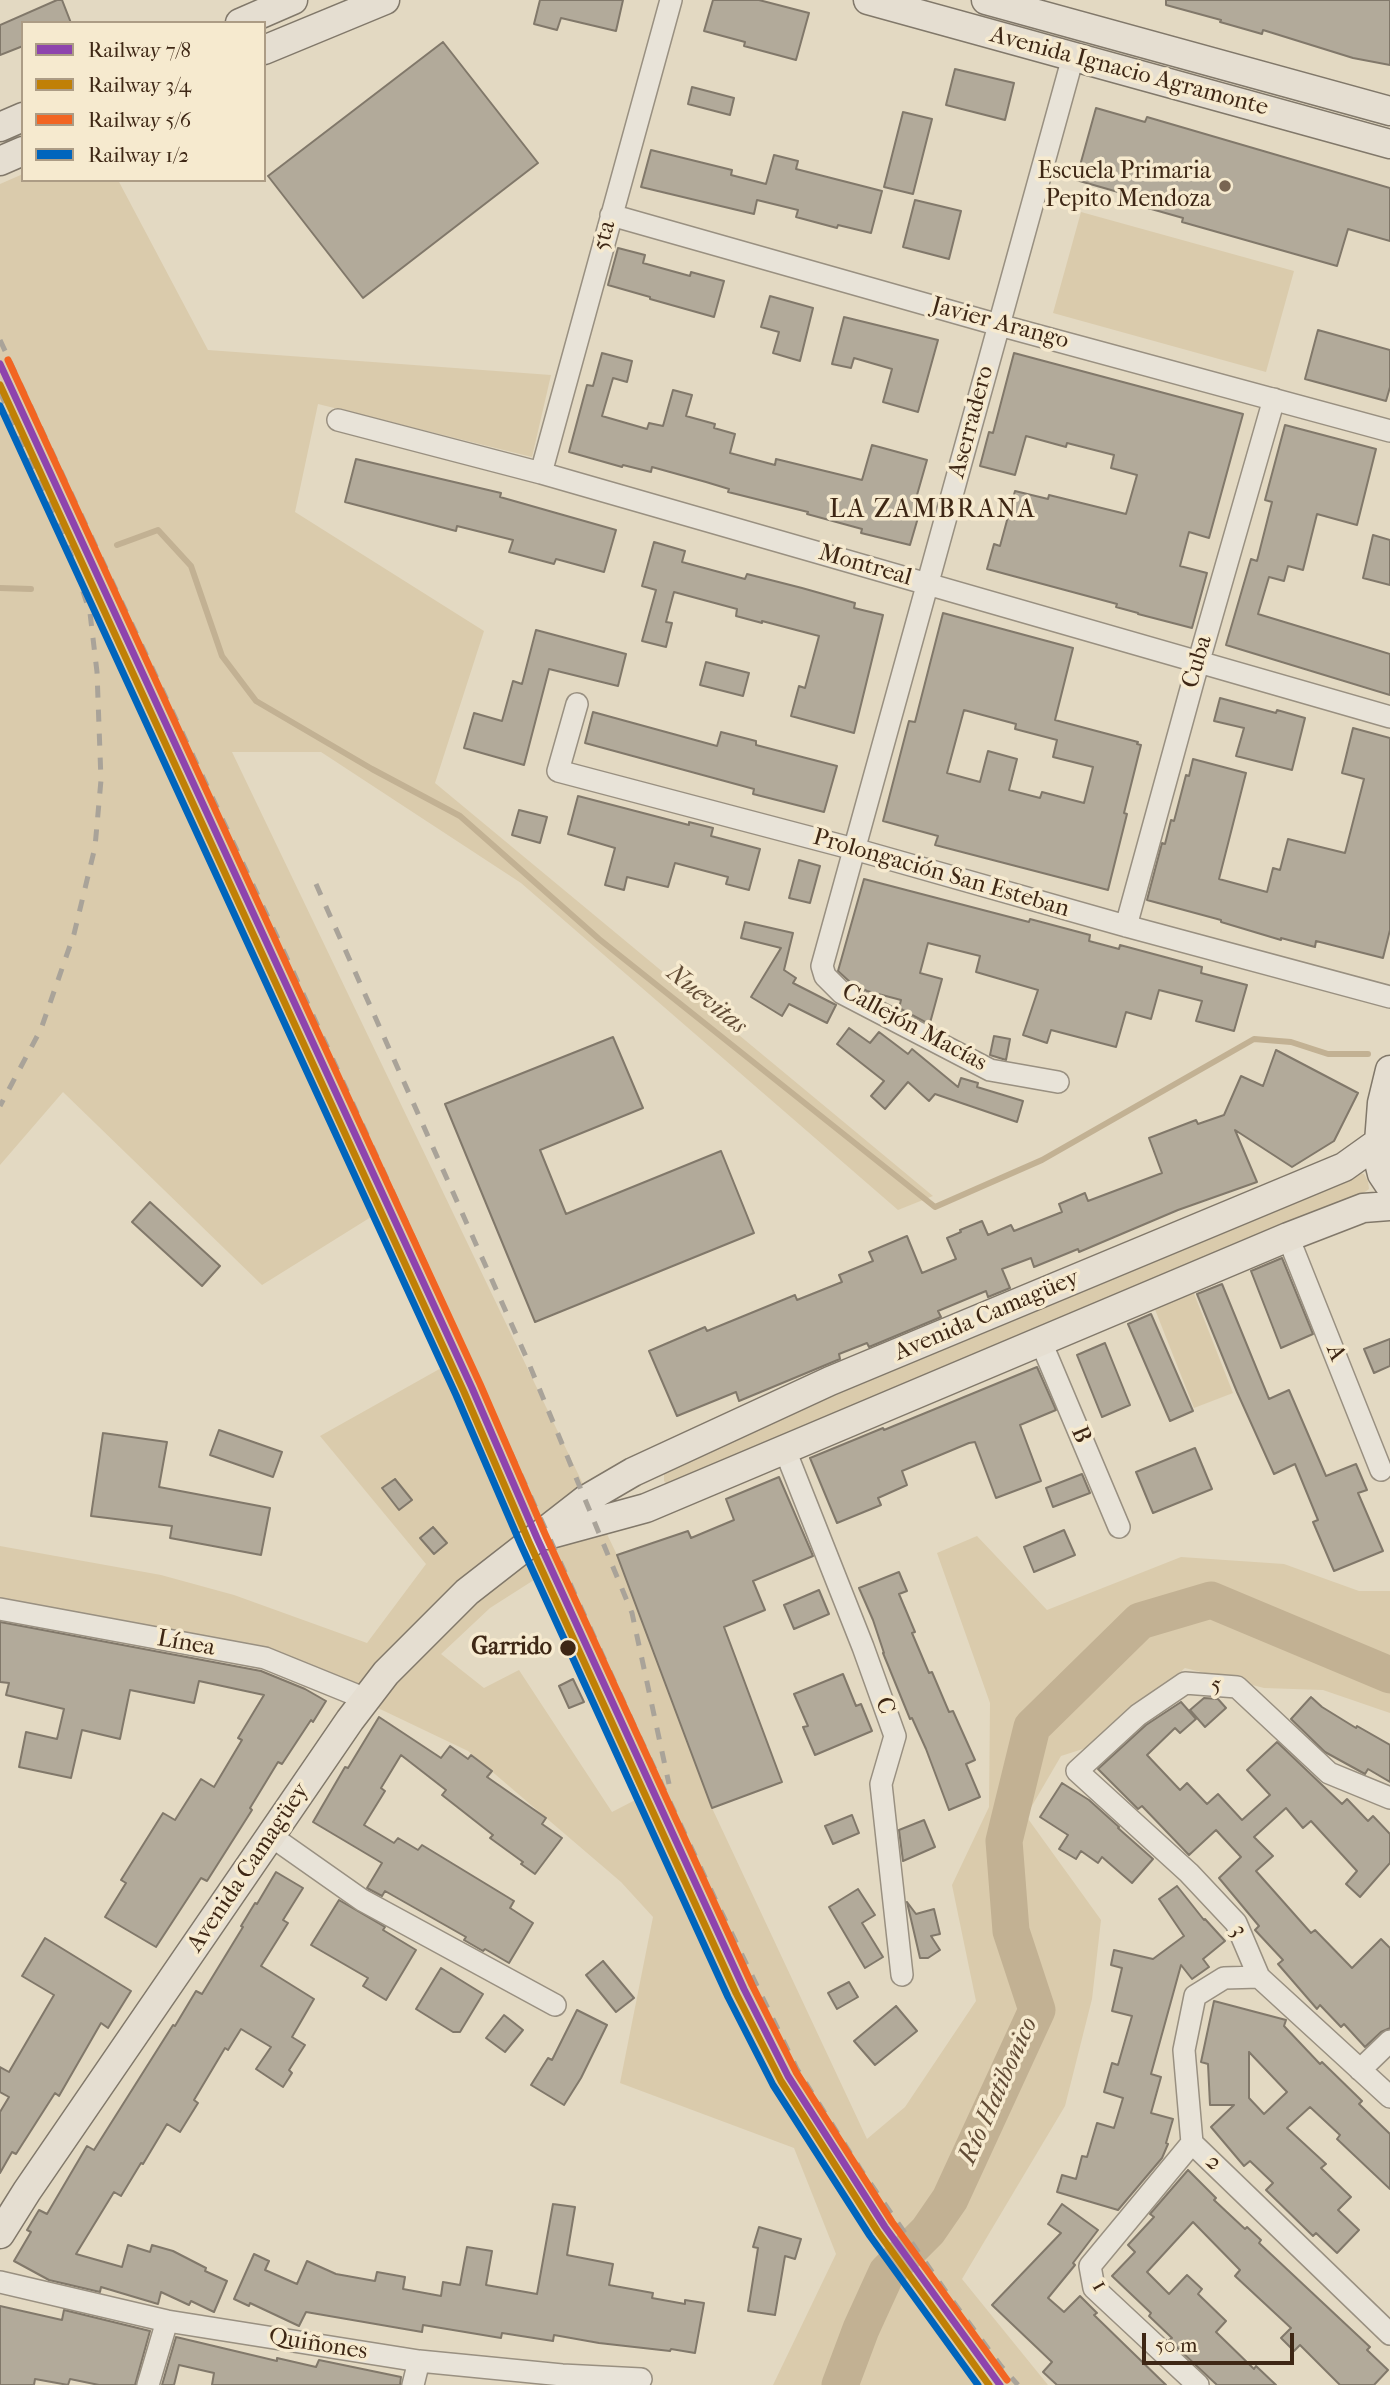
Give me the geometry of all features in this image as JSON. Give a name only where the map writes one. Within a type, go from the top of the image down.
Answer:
[{"type":"main road","points":[[245,21],[293,0]]},
{"type":"main road","points":[[266,49],[385,0]]},
{"type":"main road","name":"Avenida Ignacio Agramonte","points":[[868,0],[1390,144]]},
{"type":"main road","name":"Avenida Ignacio Agramonte","points":[[986,0],[1085,12],[1390,111]]},
{"type":"main road","name":"Aserradero","points":[[1073,57],[1085,12]]},
{"type":"main road","points":[[0,127],[21,118]]},
{"type":"main road","points":[[0,161],[21,152]]},
{"type":"main road","points":[[1390,1070],[1382,1103],[1384,1131],[1378,1158],[1382,1174],[1390,1186]]},
{"type":"main road","name":"Avenida Camagüey","points":[[0,2234],[27,2190],[366,1699],[386,1673],[467,1592],[585,1500],[633,1472],[830,1381],[1344,1167],[1384,1131]]},
{"type":"main road","name":"Avenida Camagüey","points":[[537,1538],[646,1508],[1288,1237],[1363,1208],[1390,1206]]},
{"type":"main road","points":[[633,1472],[646,1508]]},
{"type":"street","name":"5ta","points":[[541,473],[671,0]]},
{"type":"street","name":"Aserradero","points":[[822,966],[1073,57]]},
{"type":"street","name":"Javier Arango","points":[[611,215],[999,325],[1390,431]]},
{"type":"street","name":"Cuba","points":[[1125,926],[1274,399]]},
{"type":"street","name":"Montreal","points":[[338,420],[541,473],[1390,716]]},
{"type":"street","name":"Prolongación San Esteban","points":[[577,704],[558,771],[1390,997]]},
{"type":"street","name":"Callejón Macías","points":[[822,966],[825,976],[842,993],[990,1070],[1058,1082]]},
{"type":"street","name":"A","points":[[1288,1237],[1381,1470]]},
{"type":"street","name":"B","points":[[1041,1342],[1119,1527]]},
{"type":"street","name":"C","points":[[785,1450],[895,1736],[881,1784],[902,1975]]},
{"type":"street","name":"Línea","points":[[0,1609],[265,1658],[366,1699]]},
{"type":"street","name":"5","points":[[1077,1771],[1138,1714],[1185,1683],[1237,1687],[1329,1773],[1390,1798]]},
{"type":"street","name":"3","points":[[1077,1771],[1189,1873],[1236,1923],[1259,1977],[1390,2097]]},
{"type":"street","points":[[271,1836],[362,1900],[555,2005]]},
{"type":"street","name":"2","points":[[1259,1977],[1224,1978],[1195,1996],[1184,2050],[1192,2143],[1390,2334]]},
{"type":"street","points":[[1360,2070],[1390,2041]]},
{"type":"street","name":"1","points":[[1192,2143],[1090,2266],[1094,2288],[1198,2385]]},
{"type":"street","name":"Quiñones","points":[[0,2282],[167,2321],[419,2361],[562,2375],[641,2379]]},
{"type":"street","points":[[148,2385],[167,2321]]},
{"type":"street","points":[[413,2385],[419,2361]]},
{"type":"shaded area","points":[[21,175],[21,182],[119,182],[208,350],[551,375],[532,457],[318,404],[295,512],[484,631],[435,783],[933,1196],[898,1210],[521,883],[321,752],[232,752],[617,1555],[712,1808],[867,2139],[905,2107],[976,2001],[952,1885],[989,1807],[990,1703],[937,1553],[977,1536],[1047,1610],[1181,1557],[1284,1564],[1359,1591],[1390,1591],[1390,1713],[1323,1690],[1264,1688],[1185,1668],[1086,1748],[1061,1756],[1026,1816],[1101,1920],[1092,1999],[1065,2106],[962,2279],[1048,2385],[773,2385],[836,2254],[794,2148],[620,2083],[653,1917],[621,1882],[468,1751],[271,1657],[0,1608],[0,1546],[161,1575],[234,1595],[367,1643],[426,1564],[320,1436],[443,1367],[371,1217],[262,1285],[63,1092],[0,1165],[0,184]],"holes":[[[537,1578],[641,1797],[612,1812],[519,1670],[484,1688],[441,1654],[490,1608]]]},
{"type":"shaded area","points":[[1081,212],[1294,271],[1266,372],[1053,313]]},
{"type":"shaded area","points":[[1357,1172],[1364,1174],[1368,1181],[1369,1189],[1362,1194],[668,1486],[664,1481],[664,1466]]},
{"type":"shaded area","points":[[1193,1291],[1233,1393],[1194,1408],[1154,1307]]},
{"type":"building","points":[[57,0],[62,0],[70,21],[21,21],[21,47],[0,55],[0,25]]},
{"type":"building","points":[[540,0],[623,0],[616,31],[561,18],[557,30],[534,24]]},
{"type":"building","points":[[713,0],[759,0],[809,13],[796,60],[744,46],[745,42],[704,31]]},
{"type":"building","points":[[1166,0],[1390,0],[1390,65],[1353,58],[1263,30],[1262,34],[1220,22],[1221,20],[1166,5]]},
{"type":"building","points":[[443,42],[538,163],[363,298],[268,176]]},
{"type":"building","points":[[955,69],[1014,83],[1005,120],[946,105]]},
{"type":"building","points":[[692,87],[734,98],[730,115],[688,104]]},
{"type":"building","name":"Escuela Primaria Pepito Mendoza","points":[[1096,108],[1145,122],[1147,117],[1390,188],[1390,241],[1348,229],[1337,266],[1182,222],[1183,218],[1123,201],[1125,194],[1076,180]]},
{"type":"building","points":[[903,112],[932,119],[913,194],[884,187]]},
{"type":"building","points":[[651,150],[732,170],[731,175],[766,184],[774,155],[798,161],[796,169],[882,191],[871,233],[838,225],[837,228],[796,217],[798,210],[757,200],[754,214],[641,187]]},
{"type":"building","points":[[915,200],[961,211],[949,259],[903,247]]},
{"type":"building","points":[[618,248],[645,255],[643,263],[690,276],[691,272],[724,281],[714,317],[608,285]]},
{"type":"building","points":[[770,296],[813,308],[800,361],[773,353],[779,332],[761,327]]},
{"type":"building","points":[[844,317],[938,340],[918,412],[883,402],[892,369],[854,358],[851,368],[832,364]]},
{"type":"building","points":[[1318,330],[1390,350],[1390,387],[1386,401],[1305,379]]},
{"type":"building","points":[[602,353],[632,361],[627,382],[613,378],[602,416],[647,429],[649,423],[663,426],[673,390],[692,395],[686,416],[715,424],[714,428],[735,434],[730,453],[775,465],[776,459],[862,480],[872,445],[927,460],[915,502],[922,504],[910,545],[861,533],[862,529],[728,492],[729,489],[652,467],[651,472],[623,465],[622,467],[569,452],[587,385],[593,386]]},
{"type":"building","points":[[1014,353],[1243,414],[1209,538],[1189,532],[1180,566],[1207,573],[1192,628],[1116,607],[1117,604],[987,569],[994,544],[1000,546],[1015,491],[1048,499],[1049,495],[1126,514],[1137,475],[1111,468],[1114,455],[1067,443],[1066,447],[1026,436],[1015,475],[980,466],[989,432],[993,433]]},
{"type":"building","points":[[1285,425],[1376,449],[1357,525],[1317,514],[1303,570],[1288,566],[1284,581],[1269,577],[1258,614],[1390,654],[1390,695],[1226,645],[1251,559],[1257,561],[1272,502],[1265,500]]},
{"type":"building","points":[[356,459],[501,493],[500,497],[616,530],[604,572],[556,559],[554,564],[509,552],[513,540],[457,526],[456,531],[345,502]]},
{"type":"building","points":[[1373,535],[1390,540],[1390,585],[1363,578]]},
{"type":"building","points":[[654,542],[685,551],[682,562],[745,579],[747,574],[802,588],[855,603],[854,608],[883,615],[854,733],[791,716],[799,686],[805,688],[819,636],[736,616],[737,609],[674,592],[666,622],[672,623],[666,647],[642,641],[656,590],[642,586]]},
{"type":"building","points":[[943,613],[1073,648],[1055,720],[1141,745],[1108,890],[935,845],[938,836],[883,821],[909,721],[915,722]],"holes":[[[964,710],[1016,724],[1015,729],[1057,740],[1053,757],[1093,767],[1084,803],[1042,792],[1040,798],[1009,790],[1017,759],[988,751],[980,782],[947,773]]]},
{"type":"building","points":[[536,630],[626,654],[618,686],[549,669],[524,765],[464,748],[474,713],[502,721],[513,681],[522,684]]},
{"type":"building","points":[[706,662],[749,673],[743,696],[700,685]]},
{"type":"building","points":[[1220,698],[1305,718],[1292,770],[1236,756],[1244,728],[1214,721]]},
{"type":"building","points":[[593,712],[717,746],[721,732],[756,741],[756,745],[837,766],[824,812],[753,794],[754,789],[585,743]]},
{"type":"building","points":[[1353,728],[1390,738],[1390,930],[1383,958],[1316,941],[1315,947],[1281,940],[1147,900],[1162,843],[1165,844],[1171,820],[1174,821],[1193,759],[1246,773],[1219,879],[1267,892],[1273,868],[1280,870],[1288,839],[1345,853],[1364,779],[1342,773]]},
{"type":"building","points":[[578,796],[689,825],[689,822],[713,828],[711,836],[760,849],[749,890],[726,884],[728,877],[675,863],[668,887],[627,877],[624,890],[605,885],[615,848],[568,834]]},
{"type":"building","points":[[519,810],[547,817],[540,843],[512,835]]},
{"type":"building","points":[[799,860],[820,866],[810,903],[789,898]]},
{"type":"building","points":[[864,879],[1090,935],[1089,941],[1119,949],[1120,945],[1202,967],[1201,973],[1247,985],[1234,1031],[1196,1021],[1202,1001],[1159,990],[1151,1019],[1126,1012],[1116,1047],[1051,1030],[1047,1043],[1023,1035],[1038,990],[976,972],[980,956],[928,943],[920,973],[942,979],[930,1023],[927,1023],[899,1008],[901,1000],[867,991],[850,982],[838,971]]},
{"type":"building","points":[[745,922],[793,933],[784,970],[796,978],[793,983],[836,1005],[827,1023],[789,1004],[782,1016],[751,997],[781,948],[741,938]]},
{"type":"building","points":[[849,1028],[870,1043],[879,1032],[908,1054],[912,1049],[958,1087],[961,1078],[978,1083],[977,1087],[1023,1101],[1017,1122],[935,1094],[929,1101],[908,1082],[885,1109],[871,1096],[884,1081],[837,1044]]},
{"type":"building","points":[[994,1036],[1010,1039],[1006,1060],[990,1055]]},
{"type":"building","points":[[613,1037],[643,1108],[540,1150],[566,1214],[721,1151],[754,1233],[535,1322],[445,1104]]},
{"type":"building","points":[[1276,1050],[1358,1093],[1334,1141],[1292,1167],[1235,1130],[1257,1182],[1178,1210],[1079,1252],[1078,1249],[1034,1267],[1031,1258],[1002,1269],[1010,1288],[988,1297],[986,1291],[938,1311],[941,1317],[869,1347],[867,1343],[839,1354],[840,1359],[739,1401],[736,1392],[677,1416],[649,1351],[705,1327],[707,1331],[795,1295],[797,1300],[842,1282],[839,1275],[873,1261],[869,1252],[907,1236],[922,1273],[956,1259],[947,1238],[961,1232],[960,1230],[982,1221],[988,1235],[1011,1225],[1014,1231],[1062,1212],[1059,1204],[1085,1193],[1088,1201],[1162,1173],[1149,1138],[1196,1120],[1198,1124],[1224,1115],[1241,1076],[1263,1086]]},
{"type":"building","points":[[150,1202],[220,1266],[202,1286],[132,1222]]},
{"type":"building","points":[[1282,1258],[1313,1334],[1281,1348],[1251,1271]]},
{"type":"building","points":[[1222,1284],[1269,1399],[1289,1390],[1326,1476],[1356,1464],[1367,1490],[1358,1493],[1383,1551],[1334,1571],[1313,1522],[1318,1520],[1295,1464],[1274,1474],[1197,1294]]},
{"type":"building","points":[[1151,1314],[1193,1411],[1170,1421],[1128,1324]]},
{"type":"building","points":[[1390,1339],[1390,1366],[1374,1373],[1364,1349]]},
{"type":"building","points":[[1105,1343],[1130,1405],[1102,1417],[1077,1355]]},
{"type":"building","points":[[1037,1367],[1056,1410],[1020,1425],[1041,1481],[996,1498],[975,1442],[969,1443],[902,1471],[907,1485],[878,1498],[881,1505],[837,1523],[810,1458]]},
{"type":"building","points":[[219,1430],[282,1452],[273,1477],[210,1455]]},
{"type":"building","points":[[103,1433],[167,1442],[159,1487],[270,1508],[261,1555],[170,1538],[172,1526],[91,1516]]},
{"type":"building","points":[[1195,1448],[1212,1489],[1153,1513],[1136,1472]]},
{"type":"building","points":[[1082,1474],[1090,1493],[1053,1507],[1046,1488]]},
{"type":"building","points":[[779,1477],[813,1556],[753,1581],[765,1610],[724,1627],[782,1782],[712,1808],[617,1555],[688,1531],[691,1538],[734,1520],[726,1499]]},
{"type":"building","points":[[395,1479],[412,1500],[399,1510],[382,1488]]},
{"type":"building","points":[[433,1527],[447,1543],[434,1554],[420,1538]]},
{"type":"building","points":[[1064,1530],[1075,1555],[1034,1572],[1024,1547]]},
{"type":"building","points":[[899,1572],[907,1591],[899,1594],[915,1632],[912,1633],[929,1673],[932,1672],[949,1712],[953,1711],[975,1760],[966,1764],[980,1797],[949,1810],[926,1749],[912,1718],[910,1719],[883,1653],[859,1588]]},
{"type":"building","points":[[819,1590],[829,1614],[794,1629],[784,1605]]},
{"type":"building","points":[[0,1622],[261,1671],[326,1701],[282,1764],[278,1762],[250,1808],[252,1810],[207,1881],[201,1878],[156,1947],[105,1917],[126,1883],[121,1880],[163,1813],[175,1820],[201,1779],[214,1787],[242,1740],[238,1738],[264,1695],[199,1681],[194,1703],[130,1690],[120,1739],[82,1730],[71,1778],[19,1767],[26,1732],[57,1739],[64,1709],[6,1695],[9,1683],[0,1682]]},
{"type":"building","points":[[843,1674],[856,1706],[861,1704],[872,1731],[815,1755],[803,1727],[808,1726],[794,1694]]},
{"type":"building","points":[[573,1679],[584,1702],[569,1708],[559,1686]]},
{"type":"building","points":[[1311,1697],[1356,1728],[1357,1726],[1390,1745],[1390,1782],[1368,1769],[1365,1774],[1325,1752],[1291,1719]]},
{"type":"building","points":[[1204,1698],[1218,1699],[1226,1708],[1205,1727],[1190,1710]]},
{"type":"building","points":[[1181,1702],[1196,1719],[1180,1733],[1175,1728],[1147,1755],[1180,1790],[1187,1783],[1207,1804],[1218,1794],[1242,1820],[1270,1795],[1247,1770],[1277,1742],[1342,1804],[1347,1799],[1368,1821],[1373,1816],[1390,1834],[1390,1863],[1360,1897],[1346,1884],[1357,1871],[1311,1821],[1303,1828],[1286,1808],[1254,1837],[1273,1856],[1256,1871],[1311,1933],[1315,1930],[1352,1968],[1381,1939],[1390,1948],[1390,2028],[1381,2032],[1365,2047],[1344,2024],[1341,2027],[1320,2005],[1317,2009],[1278,1964],[1283,1960],[1255,1930],[1259,1926],[1219,1878],[1241,1857],[1216,1830],[1189,1855],[1142,1806],[1138,1809],[1098,1769],[1146,1725]]},
{"type":"building","points":[[379,1717],[441,1758],[450,1746],[468,1759],[471,1755],[492,1771],[487,1777],[546,1818],[542,1824],[562,1838],[535,1874],[490,1838],[493,1835],[442,1795],[446,1790],[401,1755],[381,1788],[385,1791],[364,1825],[394,1843],[398,1838],[418,1850],[422,1845],[514,1901],[510,1908],[533,1923],[509,1963],[464,1940],[466,1937],[385,1891],[382,1896],[367,1888],[382,1863],[313,1822],[345,1767],[348,1768]]},
{"type":"building","points":[[1062,1783],[1089,1800],[1153,1859],[1132,1883],[1102,1857],[1098,1863],[1081,1851],[1076,1859],[1059,1849],[1068,1835],[1040,1817]]},
{"type":"building","points":[[852,1815],[859,1833],[833,1844],[825,1826]]},
{"type":"building","points":[[924,1820],[935,1847],[903,1861],[899,1830]]},
{"type":"building","points":[[276,1872],[303,1888],[283,1920],[288,1923],[261,1966],[314,1999],[292,2037],[305,2045],[289,2070],[292,2073],[283,2087],[256,2069],[271,2047],[241,2029],[228,2050],[225,2048],[194,2100],[198,2103],[180,2132],[167,2124],[121,2196],[114,2192],[76,2254],[122,2267],[128,2245],[150,2252],[152,2245],[173,2251],[227,2281],[214,2312],[191,2301],[189,2305],[161,2292],[158,2304],[101,2287],[100,2292],[49,2280],[14,2261],[31,2232],[27,2230],[39,2210],[47,2214],[87,2146],[94,2150],[196,1991],[202,1994]]},
{"type":"building","points":[[1177,1886],[1225,1941],[1203,1959],[1209,1967],[1192,1979],[1181,1965],[1151,2074],[1161,2077],[1151,2113],[1173,2119],[1166,2143],[1168,2144],[1162,2158],[1118,2210],[1057,2192],[1062,2175],[1076,2179],[1082,2156],[1087,2157],[1097,2123],[1114,2128],[1123,2098],[1104,2092],[1112,2063],[1118,2065],[1132,2016],[1112,2011],[1122,1968],[1111,1965],[1114,1950],[1153,1959],[1184,1936],[1159,1899]]},
{"type":"building","points":[[858,1889],[875,1915],[862,1923],[883,1957],[865,1968],[829,1907]]},
{"type":"building","points":[[339,1900],[385,1927],[383,1930],[416,1950],[386,2000],[363,1986],[368,1978],[311,1945]]},
{"type":"building","points":[[907,1902],[916,1914],[934,1909],[940,1934],[931,1936],[940,1950],[928,1958],[920,1958]]},
{"type":"building","points":[[45,1938],[131,1991],[108,2028],[101,2023],[59,2096],[55,2093],[16,2154],[12,2152],[0,2173],[0,2112],[9,2097],[0,2092],[0,2067],[9,2072],[54,1995],[22,1976]]},
{"type":"building","points":[[603,1961],[634,1998],[616,2012],[586,1975]]},
{"type":"building","points":[[441,1968],[483,1994],[460,2032],[453,2032],[416,2009]]},
{"type":"building","points":[[849,1982],[858,1997],[837,2009],[828,1993]]},
{"type":"building","points":[[1214,2001],[1286,2020],[1284,2026],[1320,2064],[1322,2062],[1362,2101],[1359,2104],[1390,2134],[1390,2189],[1337,2139],[1340,2135],[1310,2107],[1287,2128],[1326,2164],[1321,2168],[1351,2197],[1338,2210],[1359,2230],[1337,2253],[1316,2233],[1313,2236],[1266,2190],[1273,2183],[1250,2161],[1244,2166],[1211,2127],[1234,2105],[1210,2105],[1208,2064],[1201,2062]],"holes":[[[1249,2052],[1287,2092],[1264,2114],[1249,2098]]]},
{"type":"building","points":[[896,2006],[917,2031],[875,2065],[854,2041]]},
{"type":"building","points":[[577,2010],[607,2025],[581,2078],[564,2105],[531,2085],[548,2058],[552,2060]]},
{"type":"building","points":[[504,2015],[523,2030],[505,2052],[486,2038]]},
{"type":"building","points":[[1188,2170],[1216,2198],[1214,2200],[1261,2240],[1259,2243],[1370,2347],[1367,2350],[1388,2370],[1374,2385],[1340,2385],[1300,2345],[1294,2351],[1281,2338],[1291,2328],[1235,2276],[1240,2270],[1193,2222],[1147,2272],[1169,2294],[1187,2275],[1202,2289],[1198,2294],[1226,2321],[1216,2332],[1254,2369],[1256,2366],[1276,2385],[1217,2385],[1169,2340],[1172,2338],[1149,2316],[1151,2313],[1112,2276],[1135,2252],[1128,2245],[1154,2217],[1150,2214]]},
{"type":"building","points":[[553,2204],[575,2207],[567,2255],[613,2264],[609,2285],[653,2293],[652,2298],[685,2304],[685,2300],[704,2303],[695,2353],[599,2343],[554,2335],[553,2341],[502,2333],[501,2338],[423,2325],[422,2332],[306,2312],[299,2326],[250,2303],[249,2306],[234,2299],[254,2254],[269,2261],[265,2270],[297,2284],[307,2261],[336,2274],[375,2281],[377,2272],[405,2277],[403,2289],[441,2296],[443,2282],[460,2285],[467,2247],[492,2251],[486,2285],[537,2294]]},
{"type":"building","points":[[1062,2204],[1098,2230],[1073,2263],[1075,2265],[1048,2298],[1064,2312],[1080,2296],[1097,2313],[1094,2315],[1166,2385],[1057,2385],[1043,2372],[1052,2362],[992,2305],[1061,2233],[1048,2224]]},
{"type":"building","points":[[759,2227],[801,2239],[795,2259],[785,2256],[775,2315],[748,2311],[758,2248],[753,2247]]},
{"type":"building","points":[[0,2306],[62,2320],[64,2310],[150,2331],[135,2385],[99,2385],[70,2379],[68,2385],[35,2379],[34,2385],[0,2385]]},
{"type":"building","points":[[176,2337],[277,2361],[277,2358],[316,2367],[319,2360],[401,2377],[400,2385],[212,2385],[214,2373],[179,2365],[174,2385],[162,2385]]},
{"type":"waterway","name":"Nuevitas","points":[[117,545],[158,530],[191,566],[222,656],[256,701],[372,769],[460,816],[599,939],[935,1207],[1042,1160],[1254,1039],[1291,1042],[1328,1054],[1368,1054]]},
{"type":"waterway","name":"Nuevitas","points":[[0,588],[31,589]]},
{"type":"waterway","name":"Río Hatibonico","points":[[840,2385],[861,2329],[887,2272],[928,2231],[950,2199],[1037,2010],[1011,1931],[1004,1841],[1032,1727],[1140,1621],[1211,1600],[1390,1675]]},
{"type":"railway","points":[[0,340],[291,967],[635,1727],[797,2069],[861,2170],[949,2296],[1018,2385]]},
{"type":"railway","points":[[0,392],[64,533],[90,613],[97,672],[101,780],[95,847],[74,934],[41,1029],[0,1106]]},
{"type":"railway","points":[[316,884],[527,1359],[632,1613],[669,1784]]},
{"type":"rail line","name":"5/6","points":[[8,360],[480,1384],[545,1534],[752,1985],[796,2072],[892,2222],[1007,2380]]},
{"type":"rail line","name":"7/8","points":[[0,364],[472,1388],[537,1538],[744,1989],[788,2076],[885,2227],[1000,2385]]},
{"type":"rail line","name":"3/4","points":[[0,385],[464,1392],[529,1542],[736,1993],[781,2081],[878,2232],[989,2385]]},
{"type":"rail line","name":"1/2","points":[[0,406],[456,1395],[521,1545],[728,1997],[773,2085],[870,2236],[978,2385]]},
{"type":"place","name":"Escuela Primaria Pepito Mendoza","points":[[1225,186]]},
{"type":"place","name":"Garrido","points":[[568,1648]]},
{"type":"district","name":"LA ZAMBRANA","points":[[933,511]]}]
